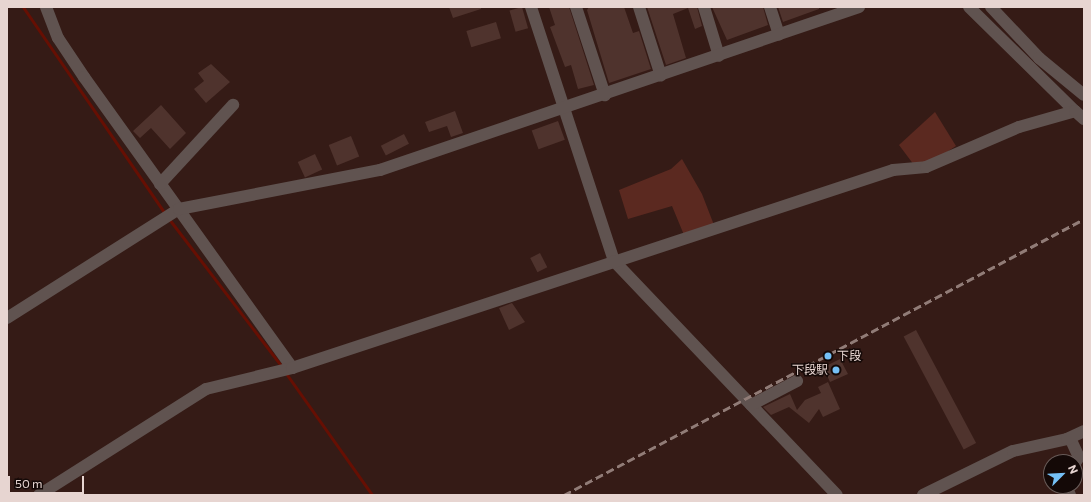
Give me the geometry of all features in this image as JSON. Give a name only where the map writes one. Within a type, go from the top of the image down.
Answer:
[{"type":"street","points":[[46,7],[58,38],[160,184],[292,368]]},
{"type":"street","points":[[532,7],[614,261],[837,495]]},
{"type":"street","points":[[576,7],[605,96]]},
{"type":"street","points":[[639,7],[661,76]]},
{"type":"street","points":[[704,7],[720,56]]},
{"type":"street","points":[[770,7],[779,35]]},
{"type":"street","points":[[7,318],[178,209],[380,170],[564,110],[720,56],[779,35],[836,11],[859,7]]},
{"type":"street","points":[[969,7],[1080,115]]},
{"type":"street","points":[[991,7],[1039,58],[1084,94]]},
{"type":"street","points":[[160,184],[233,105]]},
{"type":"street","points":[[39,495],[206,389],[292,368],[893,170],[926,166],[978,142],[1080,115]]},
{"type":"street","points":[[751,405],[797,381]]},
{"type":"street","points":[[922,495],[1013,451],[1070,438],[1084,431]]},
{"type":"street","points":[[1070,438],[1078,454]]},
{"type":"shaded area","points":[[935,112],[956,146],[930,163],[914,165],[899,145]]},
{"type":"shaded area","points":[[682,159],[702,194],[714,225],[684,235],[672,206],[628,219],[619,190],[671,169]]},
{"type":"building","points":[[449,7],[481,7],[481,9],[453,18]]},
{"type":"building","points":[[522,7],[528,28],[516,32],[510,11]]},
{"type":"building","points":[[549,7],[569,7],[594,85],[578,89],[571,65],[565,67],[550,27],[555,25]]},
{"type":"building","points":[[589,7],[624,7],[633,33],[639,31],[651,69],[609,83],[587,10]]},
{"type":"building","points":[[647,7],[697,7],[702,26],[695,29],[688,8],[673,14],[686,58],[666,65]]},
{"type":"building","points":[[712,7],[763,7],[768,25],[727,40]]},
{"type":"building","points":[[778,7],[819,7],[819,9],[783,22]]},
{"type":"building","points":[[496,22],[501,38],[471,47],[466,31]]},
{"type":"building","points":[[211,64],[230,82],[206,103],[194,89],[204,81],[198,73]]},
{"type":"building","points":[[161,105],[186,133],[170,149],[151,128],[140,138],[133,131]]},
{"type":"building","points":[[455,111],[463,133],[451,137],[447,126],[429,132],[425,122]]},
{"type":"building","points":[[558,121],[565,140],[539,149],[532,131]]},
{"type":"building","points":[[404,134],[409,144],[386,156],[381,146]]},
{"type":"building","points":[[351,136],[359,156],[337,165],[329,145]]},
{"type":"building","points":[[315,154],[322,169],[305,177],[298,162]]},
{"type":"building","points":[[540,253],[547,267],[537,272],[530,258]]},
{"type":"building","points":[[512,303],[525,322],[509,330],[499,308]]},
{"type":"building","points":[[916,330],[976,443],[964,450],[904,337]]},
{"type":"building","name":"下段駅","points":[[840,359],[848,374],[830,382],[825,371],[829,369],[828,365]]},
{"type":"building","points":[[828,382],[840,409],[823,417],[819,409],[809,423],[789,407],[771,415],[763,407],[790,394],[797,410],[805,400],[821,393],[818,387]]},
{"type":"waterway","points":[[23,7],[166,215]]},
{"type":"waterway","points":[[169,219],[282,367]]},
{"type":"waterway","points":[[285,372],[372,495]]},
{"type":"railway","points":[[564,495],[1084,219]]},
{"type":"place","name":"下段","points":[[828,356]]},
{"type":"place","name":"下段駅","points":[[836,370]]}]
